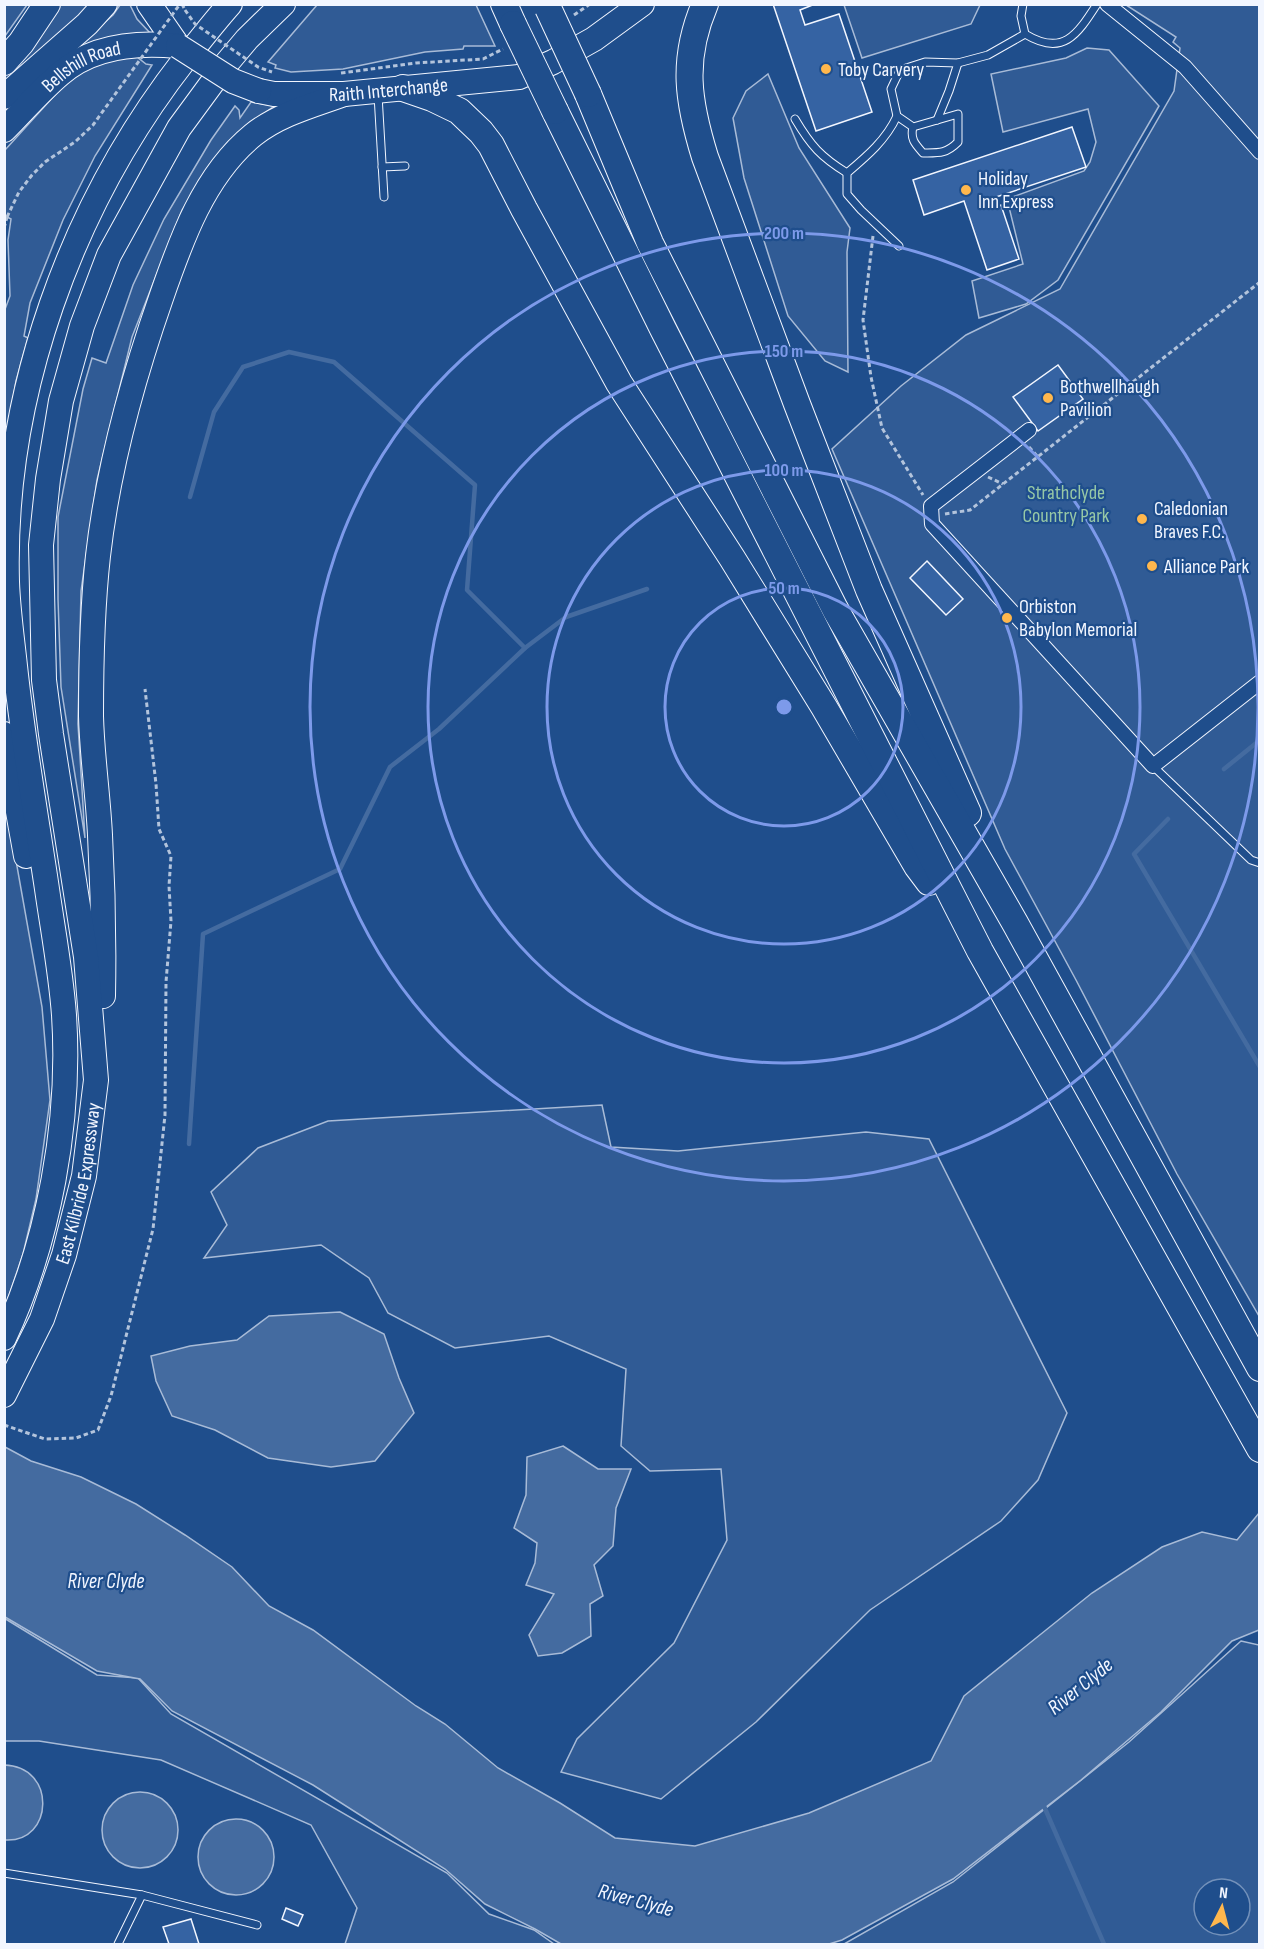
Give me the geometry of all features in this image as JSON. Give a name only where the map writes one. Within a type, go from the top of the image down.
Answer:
[{"type":"highway","points":[[4,62],[21,43],[47,4]]},
{"type":"highway","name":"Bellshill Road","points":[[4,98],[87,24],[105,4]]},
{"type":"highway","name":"Raith Interchange","points":[[149,4],[169,41],[233,81],[265,82],[274,94],[340,84],[390,89],[519,77],[554,62],[594,39],[642,4]]},
{"type":"highway","points":[[64,1015],[20,712],[9,614],[8,524],[17,442],[37,351],[77,240],[119,155],[151,105],[230,4]]},
{"type":"highway","name":"East Kilbride Expressway","points":[[8,1388],[42,1319],[64,1256],[84,1176],[96,1080],[86,957],[44,680],[41,545],[48,479],[61,401],[82,326],[109,255],[180,128],[226,64],[252,34],[283,4]]},
{"type":"highway","points":[[705,4],[689,63],[689,87],[694,121],[705,157],[869,590],[960,793],[1015,923]]},
{"type":"highway","points":[[547,6],[588,94],[650,243],[835,609],[1015,923],[1256,1361]]},
{"type":"highway","points":[[509,25],[555,111],[668,340],[980,951],[1260,1449]]},
{"type":"highway","name":"Bellshill Road","points":[[4,130],[62,72],[87,58],[126,45],[169,41]]},
{"type":"highway","points":[[96,1080],[103,996],[104,947],[100,836],[92,749],[92,636],[98,555],[119,439],[139,366],[167,281],[202,199],[215,177],[234,153],[266,126],[309,106],[340,84]]},
{"type":"highway","points":[[390,89],[432,98],[459,111],[481,132],[491,146],[620,383],[824,707],[917,866],[980,951]]},
{"type":"highway","points":[[4,734],[44,955],[64,1015]]},
{"type":"highway","name":"East Kilbride Expressway","points":[[4,1338],[25,1286],[38,1244],[57,1160],[63,1102],[64,1015]]},
{"type":"street","points":[[1107,4],[1185,67],[1259,149]]},
{"type":"street","points":[[1029,430],[931,511],[932,524],[1154,766],[1260,682]]},
{"type":"lane","points":[[1023,4],[1021,16],[1025,34],[1036,41],[1055,44],[1068,40],[1079,32],[1097,4]]},
{"type":"lane","points":[[899,246],[847,194],[848,173],[872,152],[890,130],[897,116],[891,89],[900,70],[925,62],[958,63],[988,55],[1025,34]]},
{"type":"lane","points":[[937,120],[958,63]]},
{"type":"lane","points":[[384,197],[382,167],[390,89]]},
{"type":"lane","points":[[958,114],[958,142],[950,150],[923,153],[913,142],[912,127],[958,114]]},
{"type":"lane","points":[[897,116],[912,127]]},
{"type":"lane","points":[[795,119],[808,142],[831,163],[848,173]]},
{"type":"lane","points":[[382,167],[405,166]]},
{"type":"lane","points":[[1154,766],[1251,860],[1260,863]]},
{"type":"lane","points":[[4,1873],[142,1895],[258,1925]]},
{"type":"lane","points":[[118,1944],[142,1895]]},
{"type":"path","points":[[4,228],[19,192],[32,175],[45,162],[75,142],[93,125],[181,4],[195,24],[258,67],[265,82],[278,74]]},
{"type":"path","points":[[572,16],[590,4]]},
{"type":"path","points":[[340,84],[416,63],[483,59],[509,25]]},
{"type":"path","points":[[874,223],[863,320],[871,377],[882,428],[931,511],[970,510],[1260,282]]},
{"type":"path","points":[[4,1425],[45,1439],[76,1438],[98,1430],[111,1396],[153,1229],[165,1115],[166,982],[171,921],[169,886],[171,856],[159,829],[145,689]]},
{"type":"shaded area","points":[[844,4],[980,5],[971,24],[862,58]]},
{"type":"shaded area","points":[[4,5],[27,5],[5,36]]},
{"type":"shaded area","points":[[55,5],[91,5],[5,85],[5,70]]},
{"type":"shaded area","points":[[120,5],[130,5],[137,19],[151,34],[113,38],[5,117],[7,108],[113,15]]},
{"type":"shaded area","points":[[317,5],[476,5],[495,46],[464,46],[463,49],[425,52],[343,69],[291,72],[275,68],[276,65],[268,62]]},
{"type":"shaded area","name":"Strathclyde Country Park","points":[[1126,5],[1259,5],[1259,1316],[1177,1174],[1005,849],[832,449],[901,386],[966,335],[1060,289],[1174,91],[1180,48],[1173,42],[1176,37]]},
{"type":"shaded area","points":[[1087,48],[1109,50],[1159,106],[1058,280],[1026,304],[979,318],[972,281],[1023,264],[1007,199],[1084,171],[1090,162],[1096,142],[1088,109],[1003,132],[991,74],[1066,58]]},
{"type":"shaded area","points":[[116,56],[137,57],[146,64],[152,65],[95,156],[63,220],[30,303],[24,336],[28,338],[16,381],[5,446],[4,312],[10,296],[8,240],[11,219],[5,216],[5,150],[63,86],[85,68]]},
{"type":"shaded area","points":[[768,74],[799,148],[850,228],[847,252],[848,372],[825,361],[788,316],[744,178],[733,118],[746,91]]},
{"type":"shaded area","points":[[251,102],[274,106],[248,126],[216,157],[182,210],[132,337],[97,480],[81,591],[78,724],[85,838],[61,687],[58,599],[58,517],[83,389],[92,358],[106,363],[133,285],[164,219],[211,140],[235,106],[239,110],[240,118]]},
{"type":"shaded area","points":[[4,793],[42,1007],[50,1100],[36,1199],[23,1254],[5,1307]]},
{"type":"shaded area","points":[[602,1105],[611,1147],[678,1151],[866,1132],[929,1139],[1067,1413],[1038,1480],[1001,1521],[870,1610],[756,1722],[661,1799],[561,1772],[577,1739],[674,1643],[727,1540],[721,1469],[650,1471],[621,1446],[626,1369],[549,1336],[455,1348],[388,1313],[369,1278],[321,1245],[204,1258],[227,1225],[211,1192],[258,1148],[328,1121]]},
{"type":"shaded area","points":[[4,1618],[97,1675],[138,1678],[171,1714],[447,1873],[489,1914],[534,1930],[554,1944],[345,1944],[357,1908],[311,1825],[161,1760],[39,1741],[5,1741]]},
{"type":"shaded area","points":[[1241,1641],[1259,1645],[1259,1944],[844,1944],[953,1882],[1129,1742]]},
{"type":"water","points":[[340,1312],[384,1334],[414,1413],[375,1461],[331,1467],[268,1458],[215,1430],[172,1416],[156,1381],[151,1356],[190,1346],[237,1340],[269,1316]]},
{"type":"water","points":[[563,1446],[598,1469],[631,1469],[616,1508],[613,1546],[594,1565],[603,1596],[590,1604],[591,1636],[562,1653],[538,1656],[529,1635],[554,1594],[526,1585],[535,1563],[537,1543],[514,1528],[526,1495],[527,1457]]},
{"type":"water","name":"River Clyde","points":[[5,1447],[31,1461],[81,1477],[136,1504],[185,1535],[232,1567],[269,1606],[313,1630],[416,1706],[445,1724],[498,1768],[615,1838],[695,1846],[809,1813],[931,1761],[964,1696],[1092,1593],[1162,1547],[1202,1532],[1237,1540],[1259,1513],[1259,1630],[1232,1641],[1161,1712],[1081,1780],[953,1879],[842,1940],[829,1944],[561,1944],[485,1904],[445,1869],[313,1785],[172,1711],[140,1679],[97,1671],[5,1617]]},
{"type":"water","points":[[4,1765],[21,1769],[33,1778],[41,1790],[43,1804],[40,1818],[33,1830],[21,1838],[5,1840]]},
{"type":"water","points":[[140,1792],[154,1795],[167,1803],[175,1816],[178,1830],[175,1844],[167,1857],[154,1865],[140,1868],[126,1865],[113,1857],[105,1844],[102,1830],[105,1816],[113,1803],[126,1795]]},
{"type":"water","points":[[236,1819],[250,1822],[263,1830],[271,1843],[274,1857],[271,1871],[263,1884],[250,1892],[236,1895],[222,1892],[209,1884],[201,1871],[198,1857],[201,1843],[209,1830],[222,1822]]},
{"type":"building","name":"Toby Carvery","points":[[773,4],[815,4],[800,10],[805,25],[839,14],[872,112],[816,131]]},
{"type":"building","name":"Holiday Inn Express","points":[[1072,127],[1086,167],[987,200],[990,209],[1001,205],[1019,259],[987,270],[964,201],[924,215],[913,180]]},
{"type":"building","name":"Bothwellhaugh Pavilion","points":[[1058,365],[1083,399],[1038,431],[1013,397]]},
{"type":"building","points":[[927,561],[963,599],[946,615],[910,578]]},
{"type":"building","points":[[286,1908],[303,1915],[298,1926],[282,1919]]},
{"type":"building","points":[[191,1919],[199,1944],[169,1944],[163,1927]]},
{"type":"waterway","points":[[190,497],[214,412],[243,367],[289,352],[334,362],[475,485],[467,590],[525,648]]},
{"type":"waterway","points":[[189,1144],[203,934],[340,869],[390,767],[439,729],[525,648],[566,617],[647,589]]},
{"type":"waterway","points":[[1224,769],[1260,740]]},
{"type":"waterway","points":[[1168,819],[1134,854],[1260,1067]]},
{"type":"waterway","points":[[1043,1804],[1104,1944]]},
{"type":"place","name":"Toby Carvery","points":[[826,69]]},
{"type":"place","name":"Holiday Inn Express","points":[[966,190]]},
{"type":"place","name":"Bothwellhaugh Pavilion","points":[[1048,398]]},
{"type":"place","name":"Caledonian Braves F.C.","points":[[1142,519]]},
{"type":"place","name":"Alliance Park","points":[[1152,566]]},
{"type":"place","name":"Orbiston Babylon Memorial","points":[[1007,618]]}]
